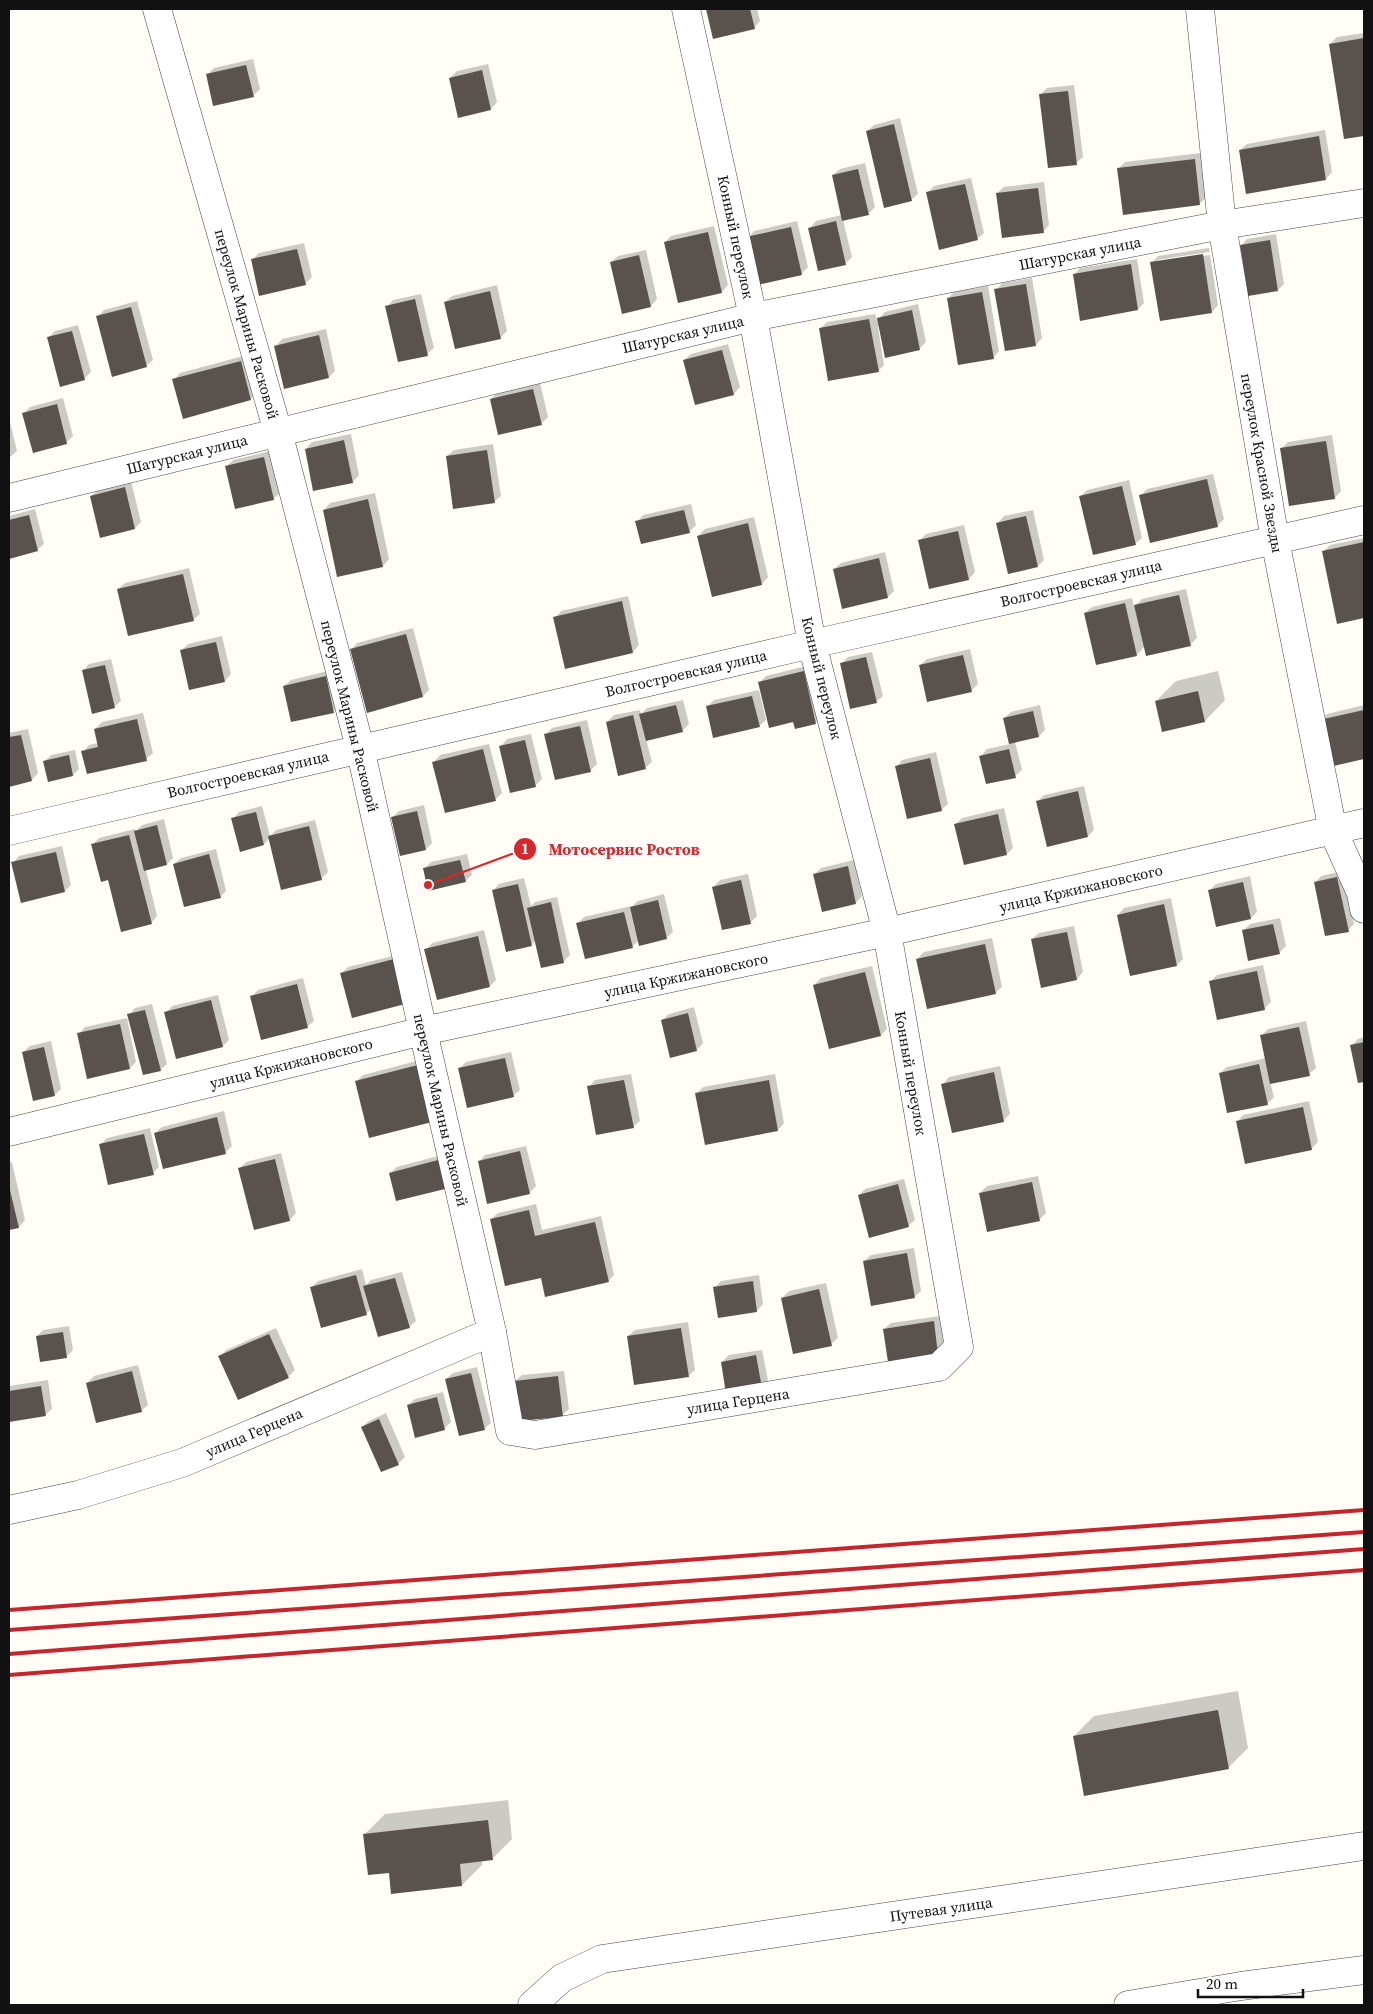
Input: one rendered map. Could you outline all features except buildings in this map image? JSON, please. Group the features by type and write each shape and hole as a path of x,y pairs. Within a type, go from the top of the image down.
{"street":[{"name":"переулок Марины Расковой","path":"156,9 278,432 360,748 492,1332 510,1431"},
{"name":"Конный переулок","path":"686,9 754,318 812,644 887,932 959,1347"},
{"name":"переулок Красной Звезды","path":"1200,9 1222,226 1275,540 1332,831 1360,894 1364,909"},
{"name":"Шатурская улица","path":"9,498 754,318 1222,226 1364,203"},
{"name":"Волгостроевская улица","path":"9,831 812,644 1364,520"},
{"name":"улица Кржижановского","path":"9,1132 423,1031 887,932 1364,823"},
{"name":"улица Герцена","path":"9,1510 78,1495 182,1463 492,1332"},
{"name":"улица Герцена","path":"510,1431 535,1435 939,1367 959,1347"},
{"name":"Путевая улица","path":"532,2005 562,1978 602,1959 1364,1846"},
{"path":"1128,2005 1241,1986 1364,1970"}],"railway":[{"path":"9,1610 1364,1510"},
{"path":"9,1630 1364,1532"},
{"path":"9,1654 1364,1549"},
{"path":"9,1675 1364,1570"}],"place":[{"name":"Мотосервис Ростов","path":"428,885"}]}
